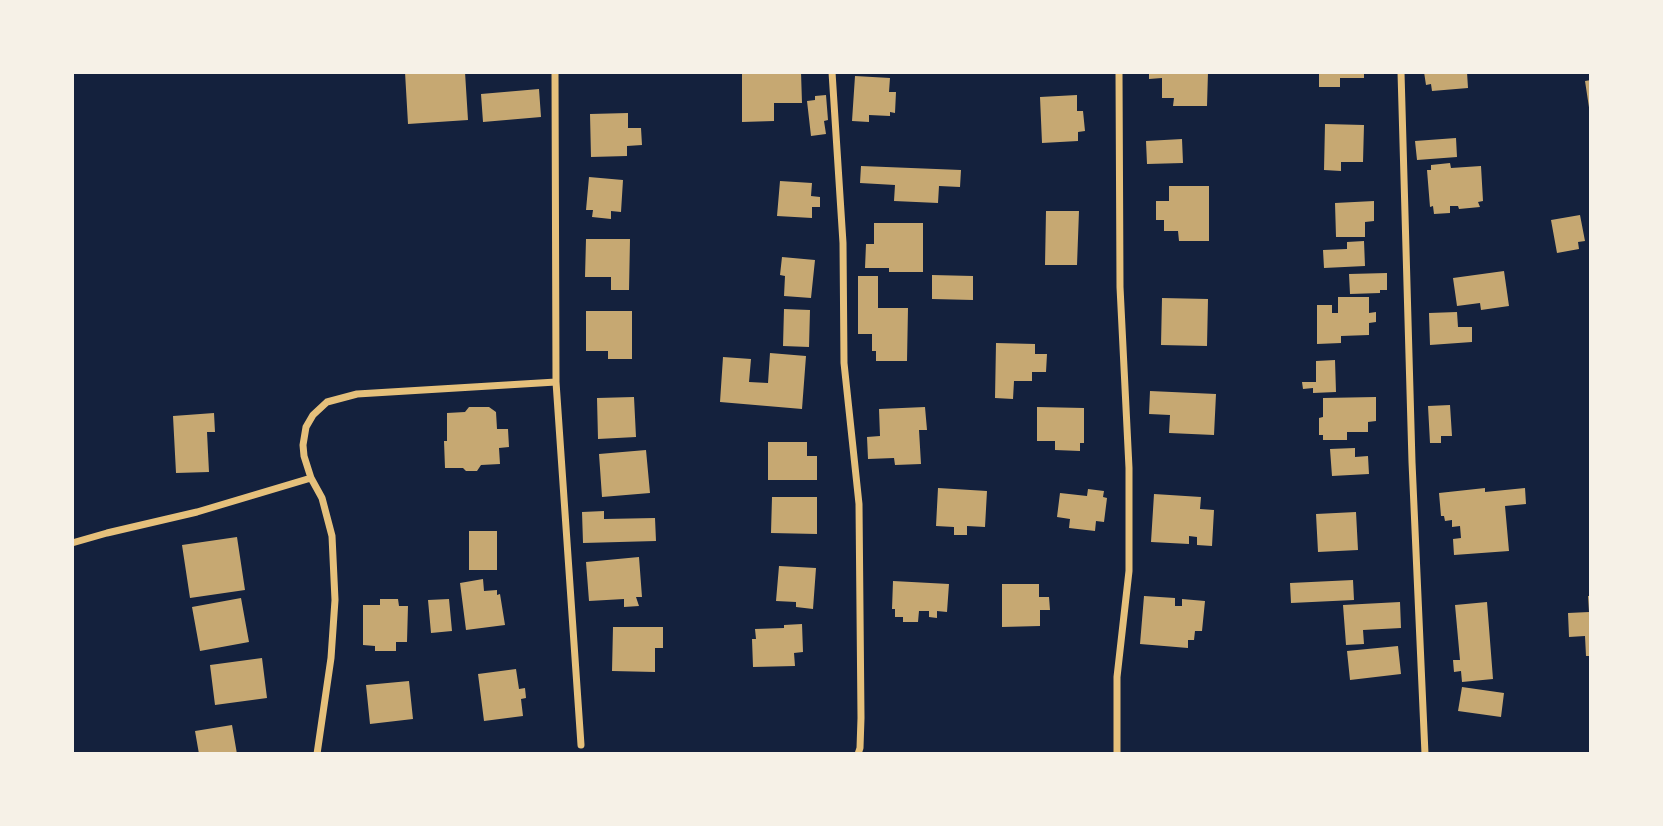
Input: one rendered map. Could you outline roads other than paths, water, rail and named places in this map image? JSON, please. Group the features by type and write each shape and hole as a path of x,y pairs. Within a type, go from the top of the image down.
{"street":[{"path":"555,72 556,382 581,745"},
{"path":"832,72 843,243 844,363 859,504 861,718 858,754"},
{"path":"1117,754 1117,677 1129,571 1129,468 1120,287 1119,72"},
{"path":"1401,72 1412,462 1425,754"},
{"path":"317,754 331,658 335,600 332,536 321,498 310,478 304,456 306,427 313,415 327,402 357,394 556,382"},
{"path":"72,542 197,512 310,478"}]}
